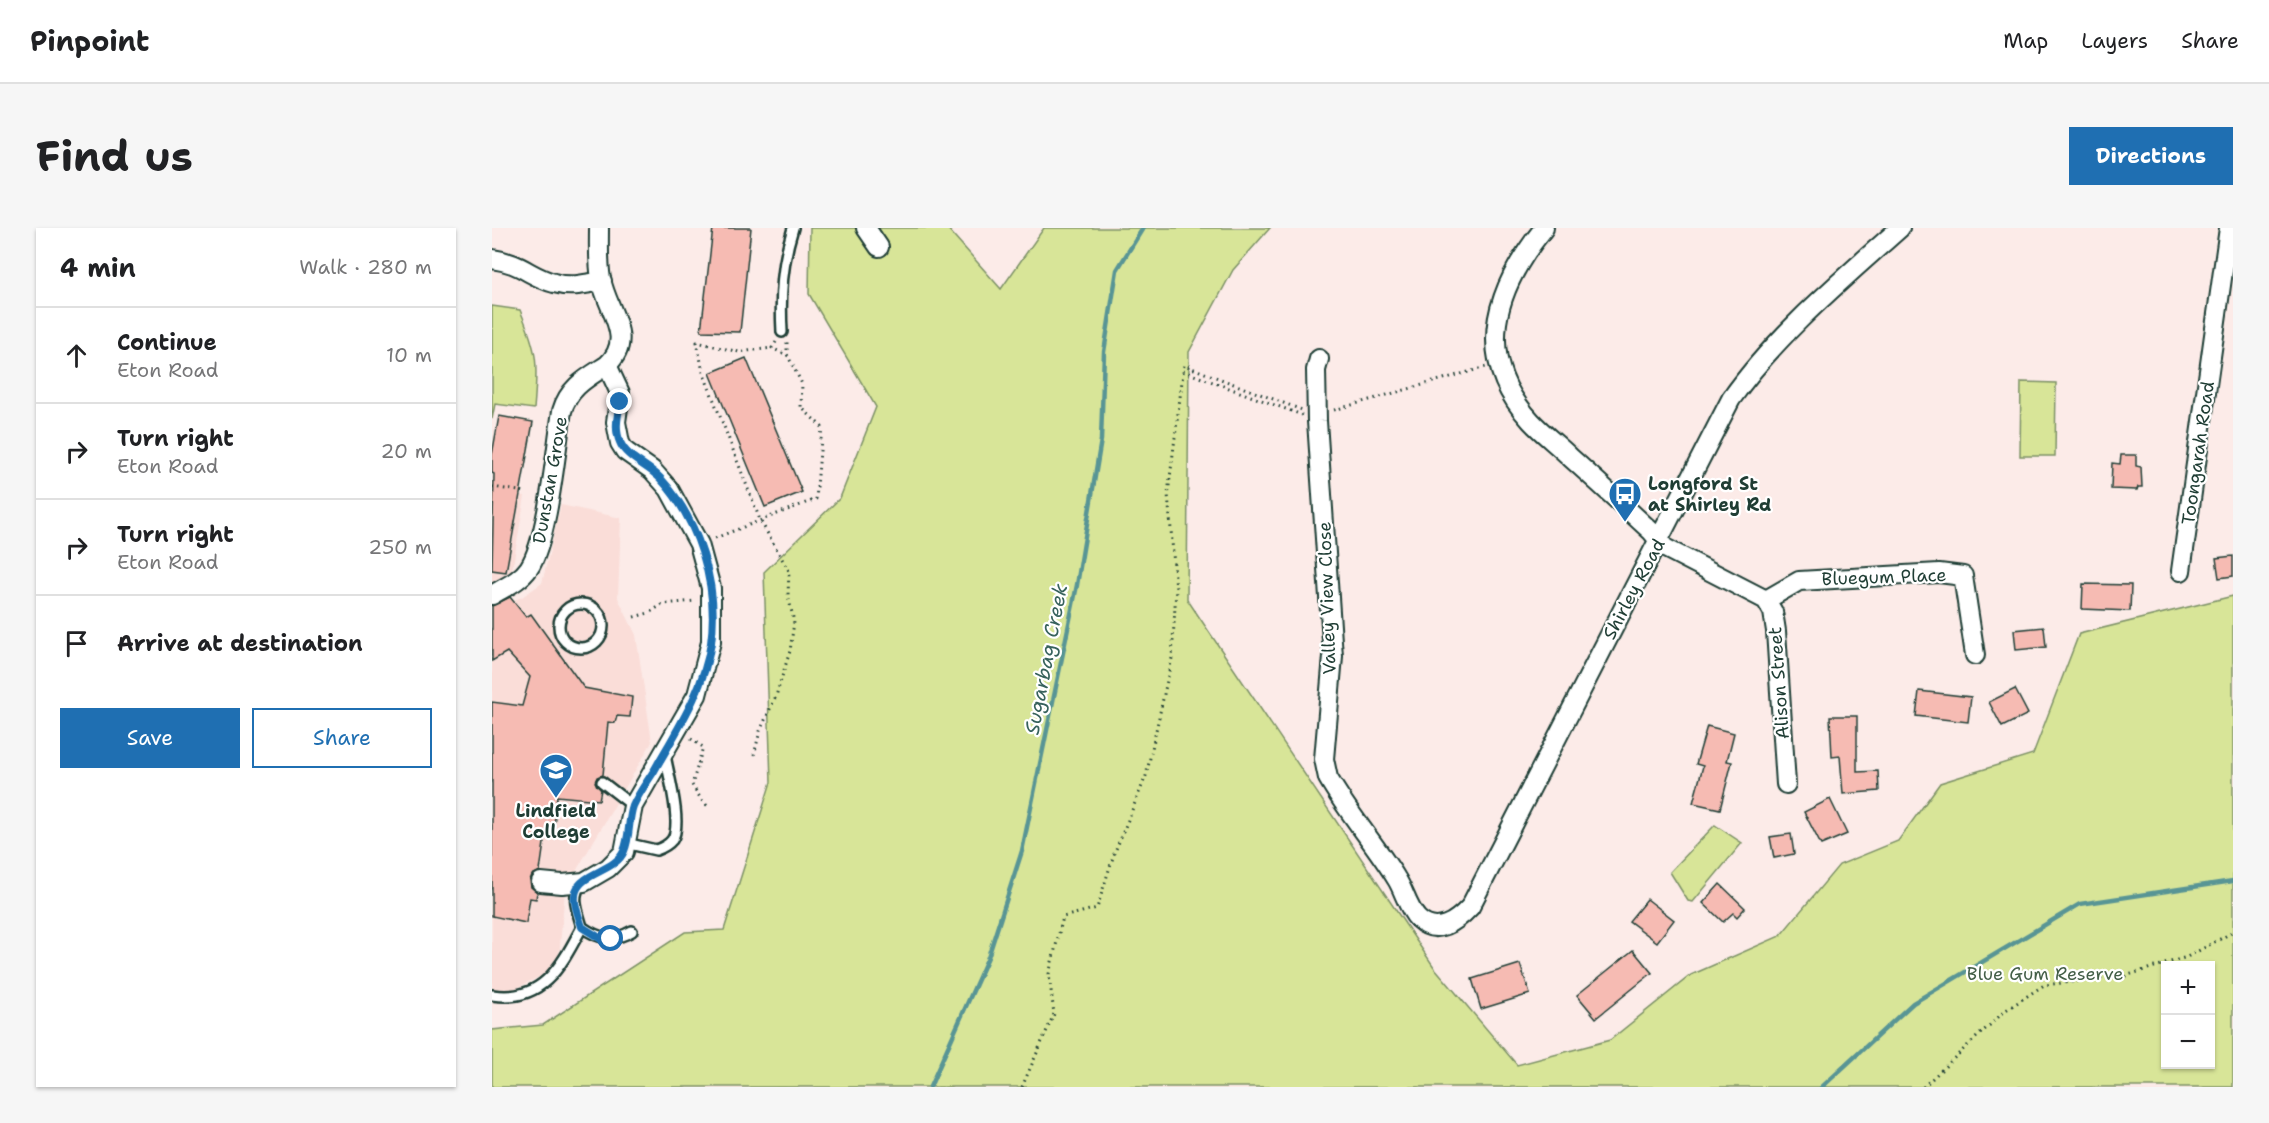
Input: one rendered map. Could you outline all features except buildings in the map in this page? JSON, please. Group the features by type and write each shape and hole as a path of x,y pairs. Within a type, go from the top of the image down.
{"street":[{"path":"541,882 562,885 584,882 608,868 624,852 633,806 697,695 706,670 711,642 712,599 699,544 679,503 652,470 625,451 620,443 616,422 620,393 607,365 620,351 621,340 602,281 599,228"},
{"path":"866,228 879,247"},
{"path":"1544,228 1511,275 1500,303 1495,332 1499,364 1508,388 1531,421 1665,548 1767,600"},
{"name":"Shirley Road","path":"1418,919 1434,927 1446,927 1458,920 1470,907 1731,399 1742,384 1851,271 1899,228"},
{"name":"Toongarah Road","path":"2181,571 2229,228"},
{"path":"492,260 518,264 553,283 575,285 602,281"},
{"name":"Valley View Close","path":"1320,359 1316,370 1317,418 1333,656 1324,759 1328,778 1396,878 1418,919"},
{"name":"Dunstan Grove","path":"492,594 520,578 529,568 539,547 562,411 569,393 583,380 607,365"},
{"name":"Bluegum Place","path":"1767,600 1799,581 1939,573 1963,576 1975,655"},
{"name":"Alison Street","path":"1767,600 1773,612 1776,631 1786,784"}],"lane":[{"path":"782,332 780,290 786,252 793,228"},
{"path":"573,606 593,607 602,617 603,631 590,646 576,647 570,645 561,634 560,621 567,609 573,606"},
{"path":"625,843 656,850 672,840 676,833 675,809 664,752"},
{"path":"602,782 633,806"},
{"path":"584,882 576,891 575,900 582,927 601,939 622,937 632,931"},
{"path":"492,994 515,997 537,989 549,979 582,927"}],"path":[{"path":"715,538 816,499 822,427 801,407 802,384 788,356 789,345 782,332 772,348"},
{"path":"753,755 787,662 794,622 788,595 789,571 760,520 703,372 697,342 739,352 772,348 788,356"},
{"path":"1022,1087 1054,1014 1049,974 1063,917 1097,908 1114,854 1146,776 1172,658 1176,589 1168,494 1183,371 1317,418 1499,364"},
{"path":"492,487 526,492"},
{"path":"633,617 649,613 663,604 712,599"},
{"path":"676,730 703,747 692,785 709,807"},
{"path":"1923,1087 2006,1010 2044,985 2126,976 2187,957 2233,932"}],"shaded area":[{"path":"492,491 525,496 512,571 492,583"},
{"name":"Lindfield College","path":"561,505 621,518 618,598 636,635 652,742 565,890 558,967 492,1001 492,608 522,597 542,583"}],"green space":[{"name":"Blue Gum Reserve","path":"810,228 947,228 1001,289 1044,228 1270,228 1233,270 1189,352 1187,599 1434,967 1517,1065 1610,1040 1691,975 1780,936 1839,865 1898,841 1940,783 2033,754 2079,634 2233,596 2233,1087 492,1087 492,1030 543,1025 685,932 724,930 771,782 764,572 840,498 876,407 809,294"},
{"path":"492,306 520,310 533,348 536,380 534,409 495,404 492,419"},
{"path":"2021,382 2056,383 2055,456 2020,456"},
{"path":"1715,825 1742,843 1693,902 1688,901 1670,872"}],"waterway":[{"name":"Sugarbag Creek","path":"930,1087 988,957 1022,851 1077,585 1101,440 1104,352 1117,270 1143,228"},
{"path":"1822,1087 1913,1003 2080,904 2233,881"}],"place":[{"name":"Longford St at Shirley Rd","path":"1625,523"},
{"name":"Lindfield College","path":"556,799"}],"route":[{"path":"611,939 601,939 582,927 575,900 576,891 584,882 608,868 624,852 633,806 697,695 706,670 711,642 712,614 711,588 705,562 679,503 652,470 625,451 620,443 616,422 620,402"}]}
